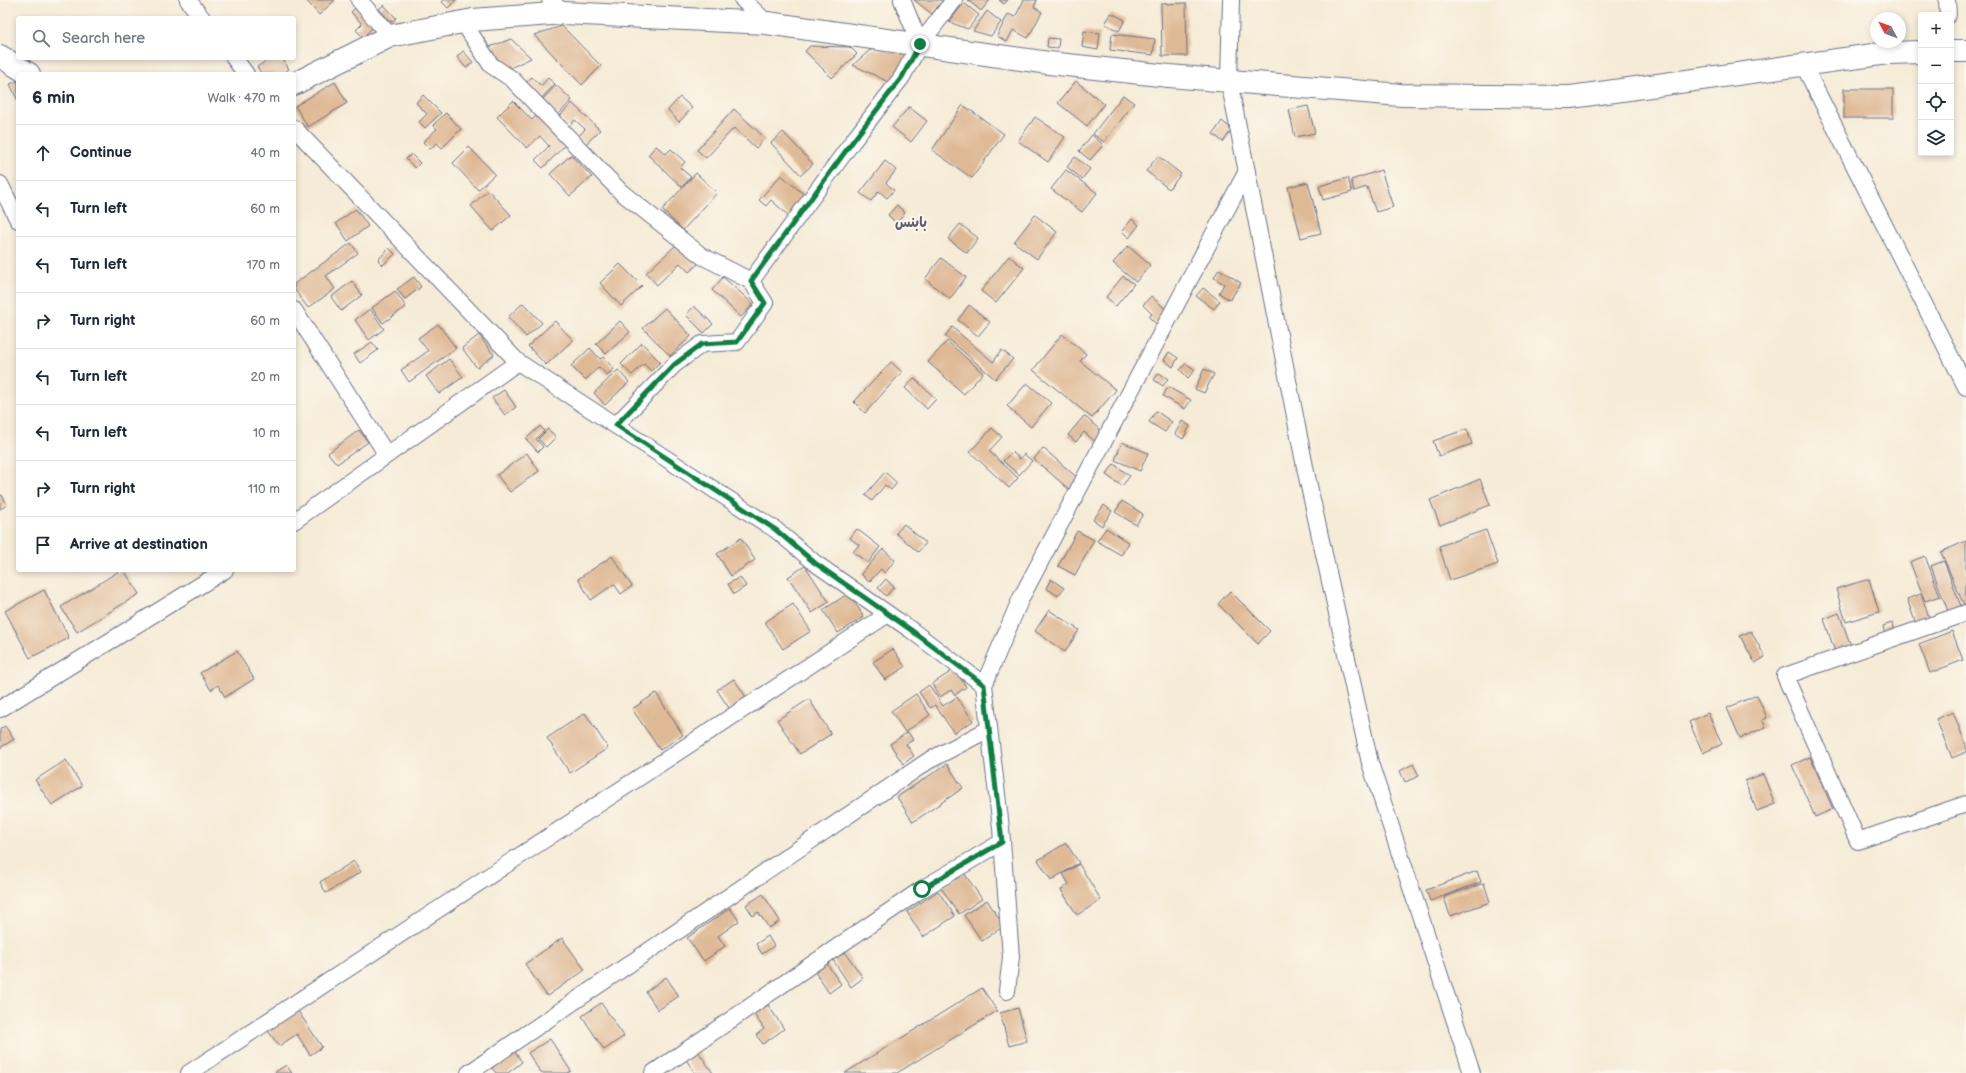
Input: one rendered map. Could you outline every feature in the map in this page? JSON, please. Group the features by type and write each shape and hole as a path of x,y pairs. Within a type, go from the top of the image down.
{"street":[{"path":"188,0 200,16"},
{"path":"359,0 390,36"},
{"path":"743,0 767,23"},
{"path":"902,0 920,44"},
{"path":"751,281 853,141 902,77 920,44 954,0"},
{"path":"1231,0 1229,81 1307,477 1370,763 1472,1073"},
{"path":"1947,0 1948,12"},
{"path":"296,83 390,36 463,22 557,7 767,23 1049,63 1229,81 1402,95 1571,97 1888,54 1918,52"},
{"path":"463,22 491,65 512,79 621,192 702,256 751,281 765,303 737,342 702,344 675,364 616,425"},
{"path":"0,56 27,72"},
{"path":"236,60 244,72"},
{"path":"1804,66 1966,387"},
{"path":"296,130 518,362 776,530 815,563 888,614 984,685"},
{"path":"1007,991 1011,957 1002,842 984,685 1021,598 1246,171"},
{"path":"0,184 16,216"},
{"path":"296,313 387,455"},
{"path":"296,520 518,362"},
{"path":"0,709 222,572"},
{"path":"1966,613 1785,676 1858,841 1966,804"},
{"path":"188,1073 888,614"},
{"path":"469,1073 928,761 989,729"},
{"path":"652,1073 922,889 1002,842"}],"building":[{"path":"306,0 335,0 319,15"},
{"path":"444,0 456,0 448,8 442,2"},
{"path":"914,0 943,0 932,14"},
{"path":"968,0 990,0 981,11"},
{"path":"999,0 1008,0 1004,4"},
{"path":"1024,0 1037,0 1034,7 1042,12 1028,38 1013,30 1007,42 997,36 1008,14 1015,17"},
{"path":"964,3 979,15 968,29 949,22"},
{"path":"1186,3 1187,56 1162,56 1161,4"},
{"path":"384,5 396,18 391,22 379,9"},
{"path":"357,6 375,25 363,37 356,30 362,24 351,12"},
{"path":"987,11 1001,22 991,36 973,31"},
{"path":"1111,13 1125,20 1119,31 1105,24"},
{"path":"562,26 601,66 582,85 534,35"},
{"path":"1084,31 1100,33 1098,50 1082,47"},
{"path":"1112,34 1155,39 1153,55 1110,50"},
{"path":"1048,38 1059,39 1058,48 1047,47"},
{"path":"511,39 531,58 508,69 487,48"},
{"path":"810,46 850,47 857,54 832,78 805,51"},
{"path":"881,49 908,53 893,84 853,65 870,50"},
{"path":"463,51 473,62 466,68 457,57"},
{"path":"268,60 283,60 289,69 285,72 261,72 257,67"},
{"path":"532,77 541,86 548,78 555,84 541,99 525,84"},
{"path":"1076,81 1104,104 1087,126 1058,103"},
{"path":"16,82 16,97 10,84"},
{"path":"335,82 347,103 308,127 296,105"},
{"path":"556,85 572,100 558,115 542,100"},
{"path":"1844,89 1893,89 1893,118 1844,118"},
{"path":"423,95 441,113 425,128 419,122 427,114 416,103"},
{"path":"1123,95 1134,103 1104,142 1093,134"},
{"path":"680,97 692,108 679,122 668,110"},
{"path":"513,101 532,120 538,114 567,143 543,168 535,160 549,146 540,136 527,148 497,117"},
{"path":"572,103 600,130 586,144 578,137 585,129 575,120 569,127 559,117"},
{"path":"963,105 1004,134 972,178 932,150"},
{"path":"1308,106 1315,133 1295,137 1289,110"},
{"path":"909,107 927,121 911,142 892,127"},
{"path":"734,109 765,138 756,148 734,128 706,158 697,150"},
{"path":"446,113 461,129 442,148 437,143 430,149 423,142 437,129 433,125"},
{"path":"1035,117 1065,137 1048,162 1018,141"},
{"path":"1222,121 1232,129 1223,142 1213,134"},
{"path":"783,132 813,164 801,175 771,143"},
{"path":"1092,135 1103,145 1090,160 1079,151"},
{"path":"656,146 666,154 671,149 685,162 680,168 691,177 682,187 648,155"},
{"path":"469,147 495,174 478,190 453,163"},
{"path":"411,154 420,163 415,168 406,159"},
{"path":"571,155 592,177 570,196 550,174"},
{"path":"1158,156 1181,174 1169,189 1146,171"},
{"path":"1075,157 1090,169 1082,179 1067,167"},
{"path":"885,161 896,170 886,183 894,190 887,198 879,191 871,201 860,193"},
{"path":"1066,170 1097,193 1082,212 1051,189"},
{"path":"1381,170 1393,207 1376,212 1367,187 1354,191 1351,180"},
{"path":"696,173 717,193 683,230 662,210"},
{"path":"781,175 807,197 790,217 771,200 766,206 759,200"},
{"path":"1348,178 1352,192 1323,200 1319,186"},
{"path":"1308,182 1321,233 1301,238 1288,187"},
{"path":"488,190 511,215 493,231 471,206"},
{"path":"897,205 905,213 896,223 888,215"},
{"path":"356,209 368,226 348,241 336,223"},
{"path":"1035,215 1057,232 1037,259 1014,242"},
{"path":"1132,219 1139,225 1129,238 1122,231"},
{"path":"960,224 978,238 967,253 948,239"},
{"path":"351,243 358,253 326,276 335,289 308,308 296,292 296,283"},
{"path":"678,243 698,264 689,272 680,263 657,285 646,273"},
{"path":"1128,246 1150,265 1136,282 1113,263"},
{"path":"389,248 395,254 383,265 378,260"},
{"path":"1009,256 1024,268 996,303 981,291"},
{"path":"941,258 966,277 950,299 925,279"},
{"path":"620,264 642,286 621,306 600,283"},
{"path":"1219,269 1241,283 1230,300 1219,293 1224,284 1214,278"},
{"path":"1123,276 1134,284 1116,306 1106,297"},
{"path":"414,277 421,287 405,299 397,289"},
{"path":"723,277 753,304 741,317 712,290"},
{"path":"352,281 362,295 341,311 331,297"},
{"path":"1203,288 1220,301 1214,309 1196,296"},
{"path":"395,291 406,307 383,323 372,308"},
{"path":"1151,296 1170,313 1158,326 1149,317 1152,314 1143,305"},
{"path":"523,303 542,323 526,337 508,317"},
{"path":"969,305 990,322 978,336 958,320"},
{"path":"694,306 713,324 704,333 686,315"},
{"path":"665,308 691,336 670,356 643,328"},
{"path":"370,309 384,329 369,340 355,320"},
{"path":"555,321 573,340 546,365 528,346"},
{"path":"620,321 630,332 606,354 596,344"},
{"path":"438,324 456,348 409,382 401,370 428,351 418,338"},
{"path":"952,327 993,362 1002,350 1013,359 995,379 945,336"},
{"path":"1062,334 1086,354 1080,361 1116,390 1092,418 1033,370"},
{"path":"479,335 494,355 477,368 462,348"},
{"path":"947,341 983,373 964,394 928,362"},
{"path":"372,342 378,350 360,363 354,354"},
{"path":"642,343 660,362 651,371 644,364 632,375 621,364"},
{"path":"590,348 600,359 603,357 614,369 607,375 599,367 585,380 571,366"},
{"path":"1169,352 1178,358 1173,367 1164,360"},
{"path":"449,359 463,377 439,394 426,376"},
{"path":"891,362 902,372 865,413 854,402"},
{"path":"1186,363 1195,370 1188,378 1180,370"},
{"path":"1204,369 1214,374 1204,393 1195,389"},
{"path":"618,370 629,382 605,405 594,393"},
{"path":"1159,373 1168,379 1163,386 1154,380"},
{"path":"914,378 936,399 927,409 905,388"},
{"path":"1027,383 1051,403 1031,427 1007,406"},
{"path":"1168,387 1191,400 1185,409 1163,396"},
{"path":"504,390 516,407 505,415 492,398"},
{"path":"1156,411 1172,422 1165,432 1149,422"},
{"path":"1084,416 1105,434 1097,443 1084,432 1076,442 1068,435"},
{"path":"1182,421 1190,426 1183,439 1175,434"},
{"path":"540,426 544,431 536,439 543,447 538,452 526,439"},
{"path":"992,428 1002,437 989,451 1018,478 1009,488 970,452"},
{"path":"548,429 556,437 546,447 538,439"},
{"path":"1467,429 1472,444 1439,456 1433,441"},
{"path":"359,430 368,442 337,464 328,453"},
{"path":"1122,442 1148,453 1140,471 1115,460"},
{"path":"1043,448 1080,480 1071,491 1034,459"},
{"path":"1012,452 1020,459 1024,454 1032,461 1019,475 1003,461"},
{"path":"527,453 539,471 510,492 497,475"},
{"path":"1114,464 1130,476 1122,486 1106,475"},
{"path":"885,472 897,483 891,490 885,485 872,501 865,495"},
{"path":"1480,479 1490,505 1440,525 1430,500"},
{"path":"2,495 7,505 0,509 0,496"},
{"path":"1122,501 1143,514 1136,525 1115,512"},
{"path":"1104,505 1112,511 1102,526 1093,520"},
{"path":"904,524 926,543 918,552 896,533"},
{"path":"1106,528 1129,543 1121,555 1097,541"},
{"path":"857,529 880,547 868,563 853,552 859,545 850,538"},
{"path":"1486,530 1498,564 1450,580 1439,546"},
{"path":"1077,531 1094,540 1075,575 1058,566"},
{"path":"741,538 755,560 731,576 717,554"},
{"path":"1966,541 1966,610 1941,552"},
{"path":"883,549 895,560 885,573 881,569 869,582 861,574"},
{"path":"612,556 632,586 621,594 614,584 591,600 578,579"},
{"path":"1925,556 1940,596 1925,601 1910,562"},
{"path":"1944,561 1962,609 1949,614 1931,566"},
{"path":"805,566 829,602 812,613 788,577"},
{"path":"118,572 125,572 139,594 77,632 61,607"},
{"path":"740,577 746,586 734,594 728,584"},
{"path":"886,579 894,587 886,596 878,588"},
{"path":"1051,579 1064,588 1058,596 1046,588"},
{"path":"1869,579 1879,612 1846,622 1836,589"},
{"path":"44,590 69,638 30,658 5,611"},
{"path":"1230,591 1270,631 1258,644 1218,604"},
{"path":"849,593 864,617 838,633 823,610"},
{"path":"1921,594 1930,620 1916,624 1907,599"},
{"path":"793,604 811,631 783,649 765,622"},
{"path":"1049,610 1079,630 1065,652 1035,631"},
{"path":"1839,613 1851,646 1835,652 1824,619"},
{"path":"1892,623 1894,632 1885,635 1883,626"},
{"path":"1751,631 1765,657 1755,663 1740,636"},
{"path":"1952,631 1963,660 1930,673 1919,644"},
{"path":"893,649 905,667 885,680 873,662"},
{"path":"237,651 254,679 225,697 218,685 211,690 200,673"},
{"path":"955,669 966,687 955,695 951,690 940,697 932,684"},
{"path":"734,679 748,700 731,711 717,690"},
{"path":"929,685 943,706 957,697 973,721 954,733 935,705 930,708 919,692"},
{"path":"656,693 683,735 660,750 632,709"},
{"path":"916,694 930,715 905,732 891,711"},
{"path":"1757,695 1767,718 1762,720 1766,727 1740,738 1727,708"},
{"path":"809,699 831,734 800,754 777,720"},
{"path":"1953,712 1966,745 1966,752 1952,758 1936,719"},
{"path":"585,713 608,748 570,773 547,738"},
{"path":"1708,713 1722,744 1703,753 1689,722"},
{"path":"5,726 14,739 0,748 0,729"},
{"path":"908,732 913,740 906,744 914,756 903,764 890,744"},
{"path":"1810,757 1833,809 1815,817 1792,765"},
{"path":"66,760 82,786 52,805 35,780"},
{"path":"947,764 963,788 913,822 897,797"},
{"path":"1413,764 1419,776 1405,782 1400,771"},
{"path":"1763,774 1775,804 1757,811 1745,781"},
{"path":"1066,843 1079,863 1051,880 1038,860"},
{"path":"354,861 361,872 326,893 320,882"},
{"path":"1079,864 1101,900 1077,915 1061,890 1069,884 1063,874"},
{"path":"1477,871 1481,882 1430,901 1426,890"},
{"path":"964,873 982,899 959,914 941,888"},
{"path":"1484,883 1490,902 1450,916 1444,897"},
{"path":"938,891 955,916 923,937 907,912"},
{"path":"763,894 780,921 769,928 758,912 753,916 746,905"},
{"path":"987,900 1004,926 982,941 964,915"},
{"path":"730,908 739,921 718,936 725,946 704,961 687,938"},
{"path":"768,936 774,946 762,954 756,944"},
{"path":"562,938 585,970 547,996 525,964"},
{"path":"845,952 863,978 851,987 833,960"},
{"path":"827,964 841,984 829,993 815,972"},
{"path":"666,977 679,996 658,1010 646,992"},
{"path":"982,988 997,1011 897,1073 845,1073"},
{"path":"601,1003 624,1036 604,1050 582,1016"},
{"path":"768,1005 784,1029 763,1044 756,1035 764,1029 754,1014"},
{"path":"1018,1008 1027,1041 1009,1046 1000,1013"},
{"path":"298,1011 322,1047 310,1055 297,1034 279,1046 268,1031"},
{"path":"550,1039 571,1071 568,1073 541,1073 528,1053"},
{"path":"697,1050 713,1073 695,1073 685,1058"},
{"path":"514,1051 522,1062 508,1073 496,1073 492,1068"},
{"path":"286,1065 292,1073 274,1073"}],"district":[{"name":"بابنس","path":"911,222"}],"route":[{"path":"920,44 902,77 853,141 751,281 765,303 737,342 702,344 675,364 616,425 776,530 815,563 911,630 984,685 1002,842 922,889"}]}
